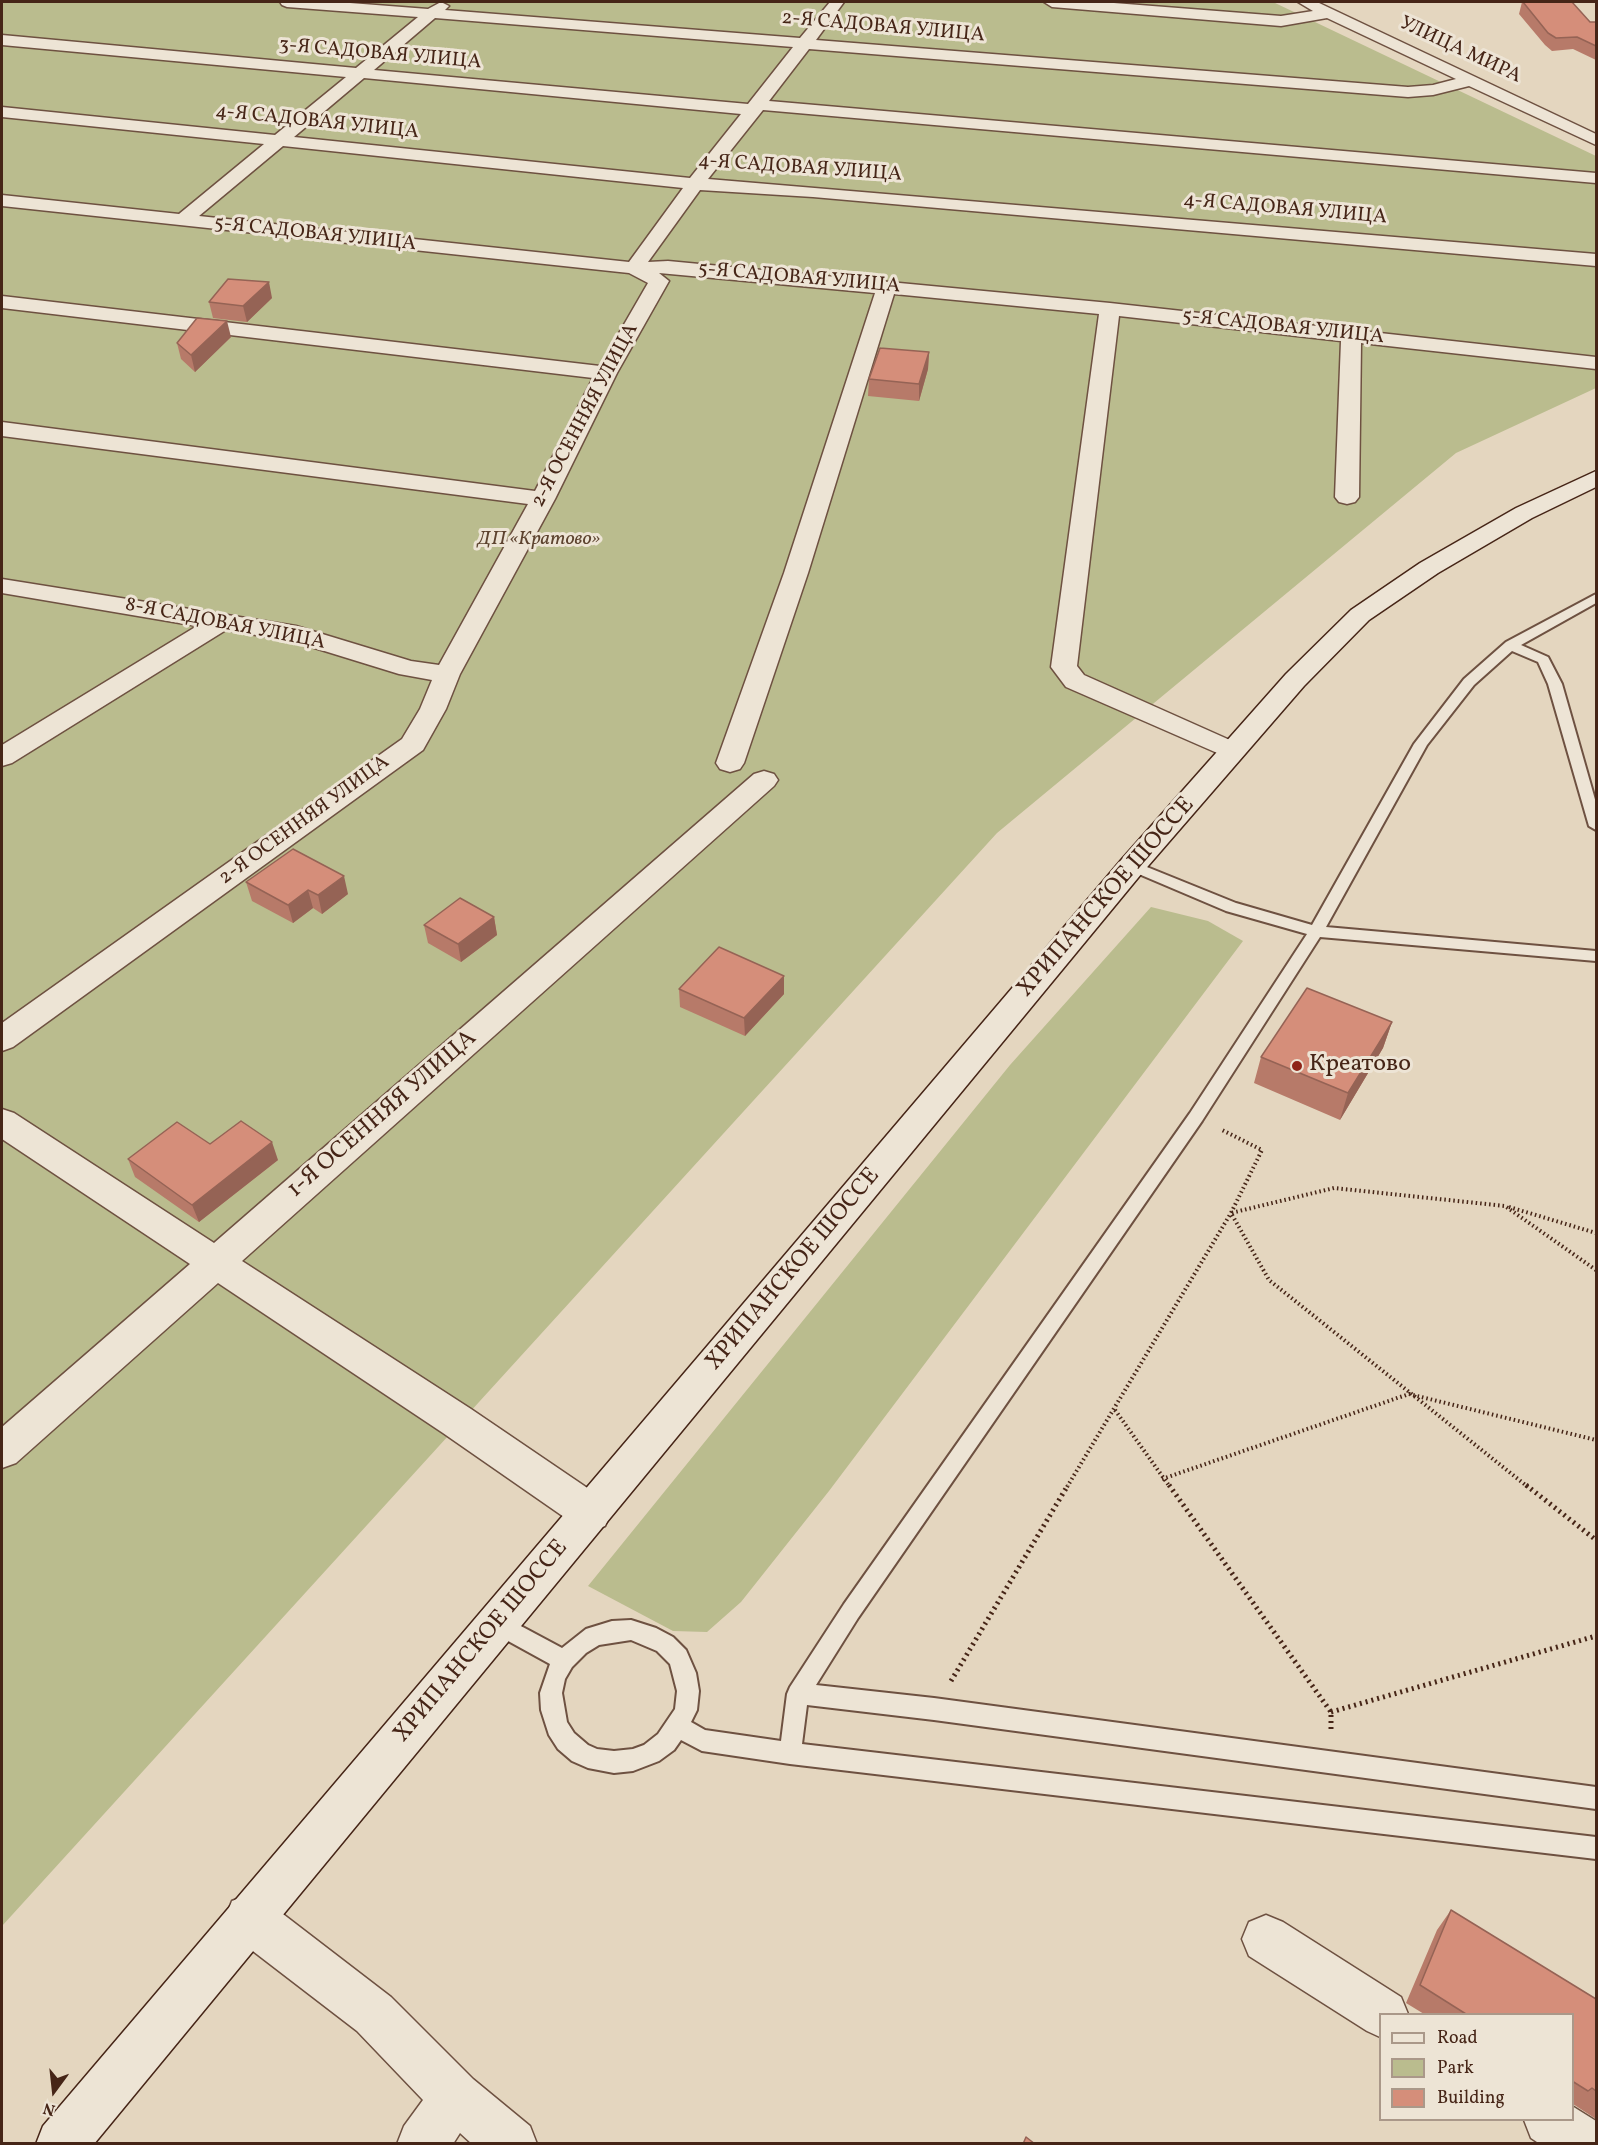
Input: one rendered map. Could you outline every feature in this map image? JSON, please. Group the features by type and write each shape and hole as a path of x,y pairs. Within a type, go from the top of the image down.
{"street":[{"name":"2-Я САДОВАЯ УЛИЦА","path":"287,2 1408,92 1433,90 1474,80"},
{"path":"182,221 357,74 447,2"},
{"path":"634,268 695,184 837,2"},
{"path":"1052,2 1281,21 1328,13"},
{"name":"УЛИЦА МИРА","path":"1306,2 1596,140"},
{"name":"3-Я САДОВАЯ УЛИЦА","path":"2,40 357,74 1596,178"},
{"name":"4-Я САДОВАЯ УЛИЦА","path":"2,112 695,184 766,188 1596,260"},
{"name":"5-Я САДОВАЯ УЛИЦА","path":"2,201 634,268 668,267 1110,309 1596,363"},
{"name":"2-Я ОСЕННЯЯ УЛИЦА","path":"2,1039 413,744 433,709 447,674 543,499 606,373 659,281 634,268"},
{"path":"730,763 796,573 886,288"},
{"path":"2,302 606,373"},
{"path":"1110,309 1064,667 1075,681 1231,751"},
{"path":"1347,497 1351,336"},
{"path":"2,429 543,499"},
{"name":"ХРИПАНСКОЕ ШОССЕ","path":"61,2144 1132,866 1295,680 1359,615 1430,568 1505,524 1596,478"},
{"name":"8-Я САДОВАЯ УЛИЦА","path":"2,586 296,634 408,668 447,674"},
{"path":"2,757 222,622"},
{"name":"1-Я ОСЕННЯЯ УЛИЦА","path":"2,1451 764,780"},
{"path":"2,1122 457,1421 591,1513"},
{"path":"249,1918 374,2014 455,2097 512,2144"},
{"path":"1266,1939 1382,2013"},
{"path":"422,2144 455,2097"},
{"path":"1551,2121 1586,2144"}],"lane":[{"path":"790,1753 798,1694 851,1611 1196,1117 1316,931 1421,744 1469,682 1511,645 1596,598"},
{"path":"1511,645 1543,660 1555,684 1596,826"},
{"path":"1132,866 1231,907 1316,931 1596,956"},
{"path":"497,1624 564,1660"},
{"path":"631,1630 649,1635 665,1644 678,1657 687,1682 686,1710 678,1727 666,1742 651,1753 633,1760 614,1762 596,1760 580,1753 556,1727 551,1693 555,1676 564,1660 578,1646 594,1636 612,1631 631,1630"},
{"path":"798,1694 1596,1798"},
{"path":"678,1727 702,1740 790,1753 1596,1848"}],"path":[{"path":"934,1710 1231,1214 1262,1150 1196,1117"},
{"path":"1231,1214 1334,1188 1505,1206 1596,1233"},
{"path":"1505,1206 1596,1270"},
{"path":"1231,1214 1269,1280 1408,1394 1596,1540"},
{"path":"1162,1479 1408,1394 1596,1440"},
{"path":"1114,1410 1331,1712 1331,1763"},
{"path":"1331,1712 1596,1636"}],"green space":[{"name":"ДП «Кратово»","path":"2,2 1273,2 1596,156 1596,388 1456,453 997,833 2,1926"},
{"path":"1151,907 1208,921 1243,941 829,1491 741,1602 707,1632 673,1631 588,1586 1010,1065"}],"building":[{"path":"1523,2 1572,2 1590,22 1596,22 1596,46 1577,37 1556,38 1548,33"},
{"path":"228,279 269,282 243,306 209,302"},
{"path":"197,318 227,321 191,355 177,343"},
{"path":"880,348 929,352 919,384 869,379"},
{"path":"293,849 344,876 318,895 308,890 288,905 246,882"},
{"path":"460,898 494,917 458,944 424,925"},
{"path":"719,947 784,976 744,1018 679,989"},
{"path":"1307,988 1392,1022 1348,1093 1261,1057"},
{"path":"241,1121 272,1142 192,1205 128,1159 177,1122 210,1144"},
{"path":"1451,1910 1596,1999 1596,2091 1592,2088 1588,2091 1574,2082 1574,2013 1464,2013 1420,1985"},
{"path":"1026,2137 1035,2144 1023,2144"}],"place":[{"name":"Креатово","path":"1297,1066"}]}
